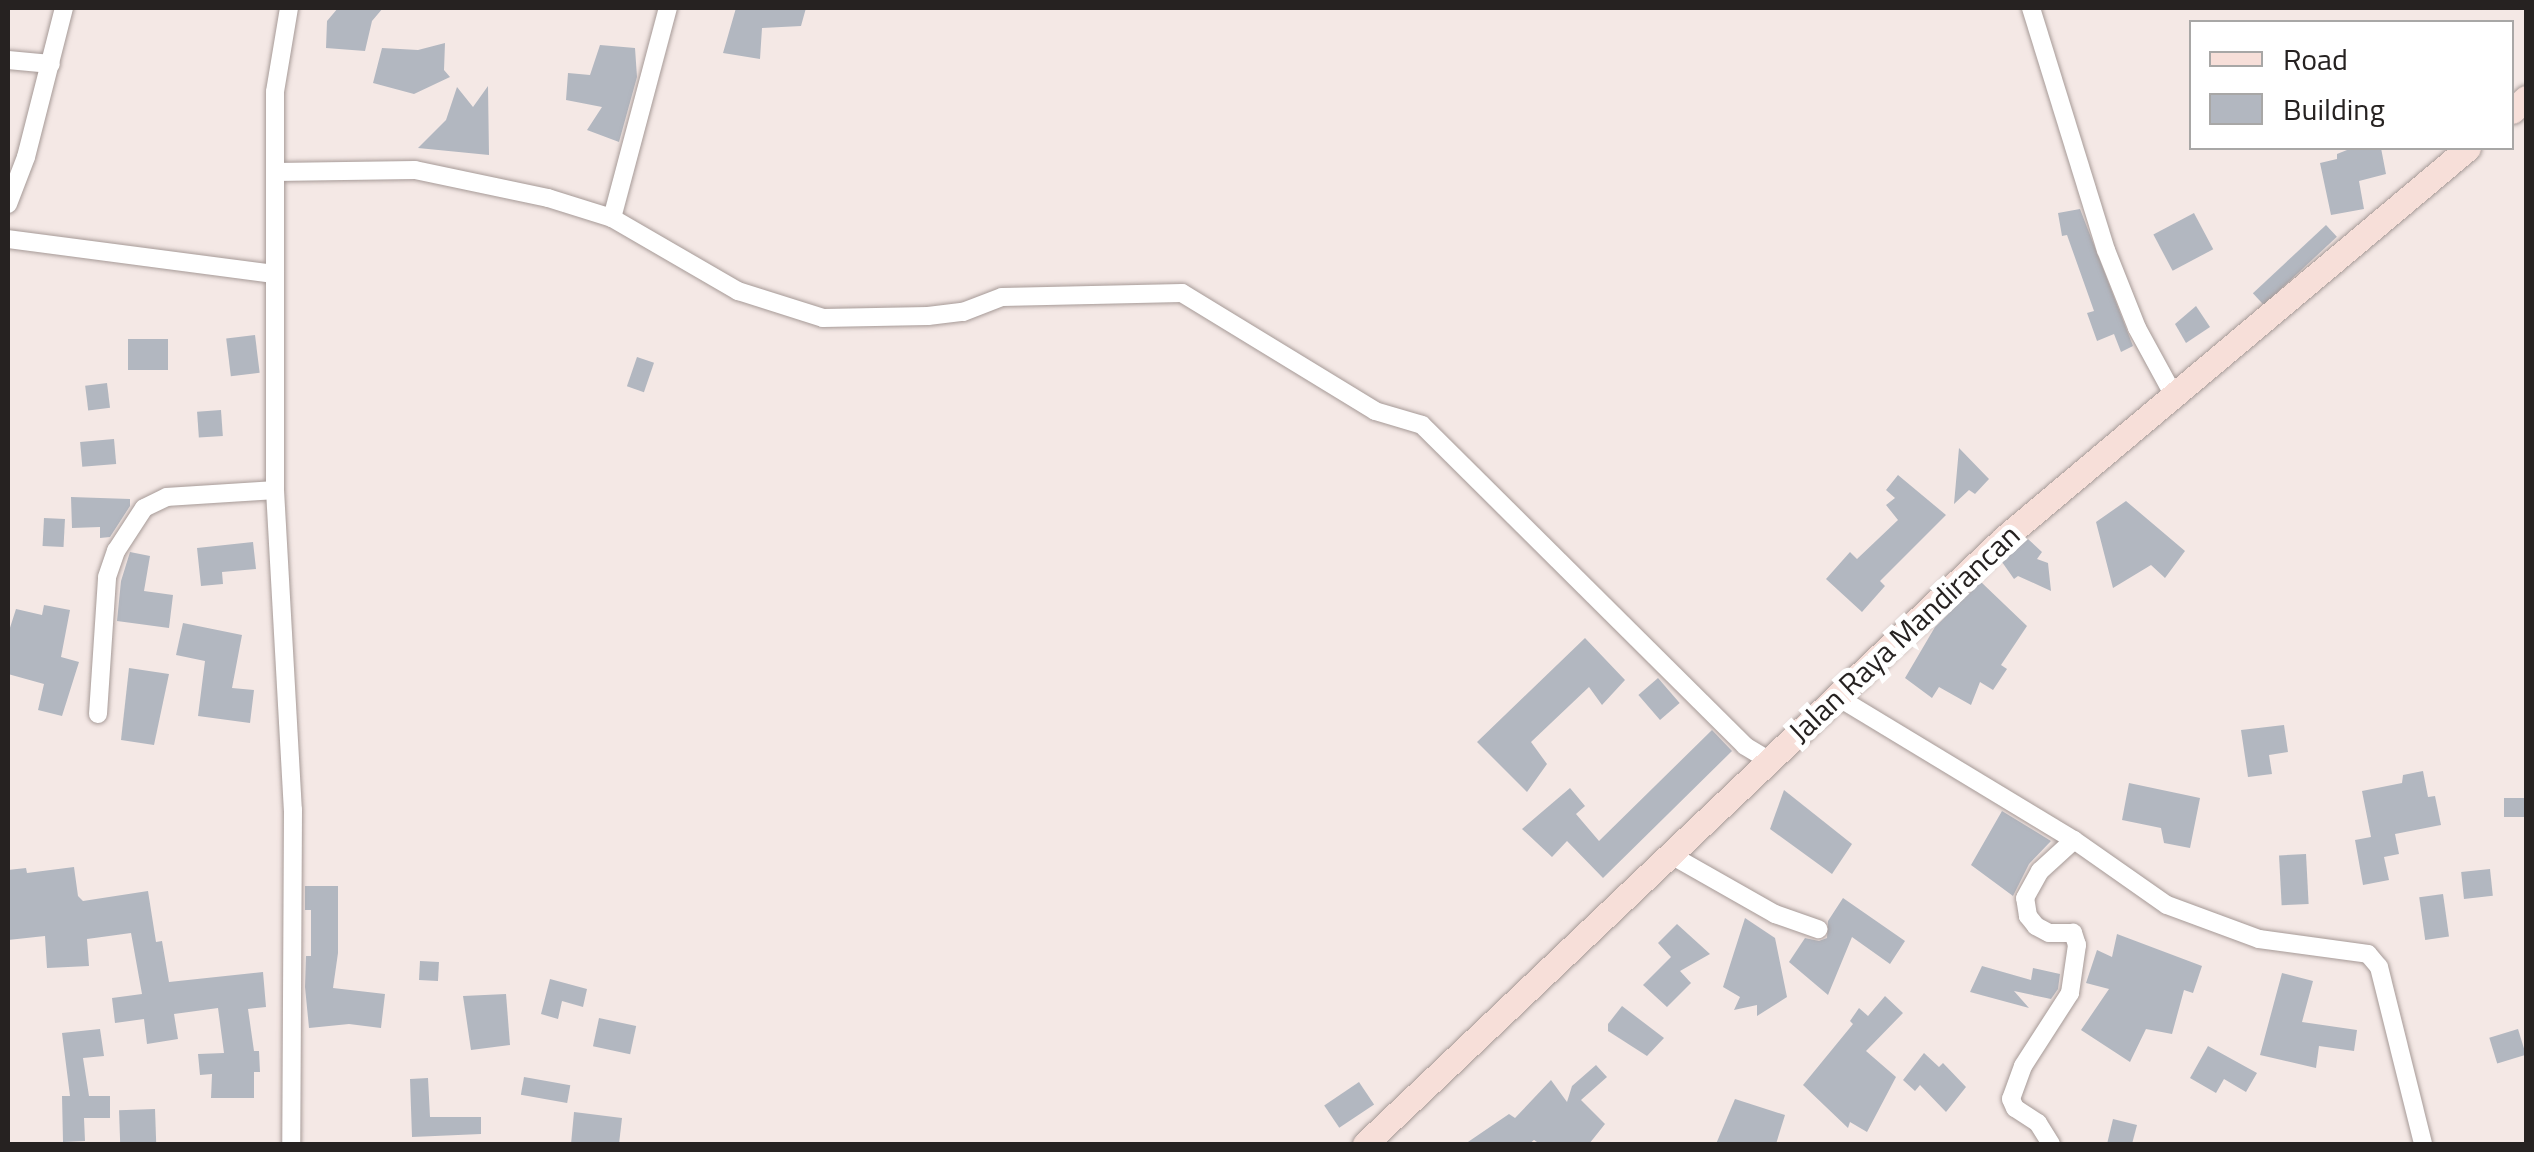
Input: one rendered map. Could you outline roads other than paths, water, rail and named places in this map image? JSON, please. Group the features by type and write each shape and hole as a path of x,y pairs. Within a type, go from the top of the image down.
{"street":[{"path":"8,204 26,157 64,8"},
{"path":"288,8 274,92 275,490 293,810 291,1144"},
{"path":"612,218 668,8"},
{"path":"2031,8 2106,250 2137,328 2174,396"},
{"path":"8,60 52,64"},
{"name":"Jalan Raya Mandirancan","path":"1370,1143 2004,538 2466,150"},
{"path":"275,172 416,170 548,198 612,218 738,291 824,318 963,312 1002,296 1182,293 1375,411 1422,425 1745,746 1768,760"},
{"path":"8,239 275,274"},
{"path":"98,714 107,577 116,551 144,508 167,497 275,490"},
{"path":"1836,696 2074,840 2167,905 2259,940 2368,954 2380,967 2423,1144"},
{"path":"2051,1144 2038,1123 2015,1108 2011,1099 2022,1066 2070,993 2076,938 2036,926 2028,916 2025,898 2040,870 2074,840"},
{"path":"1671,855 1774,914 1818,930"}]}
